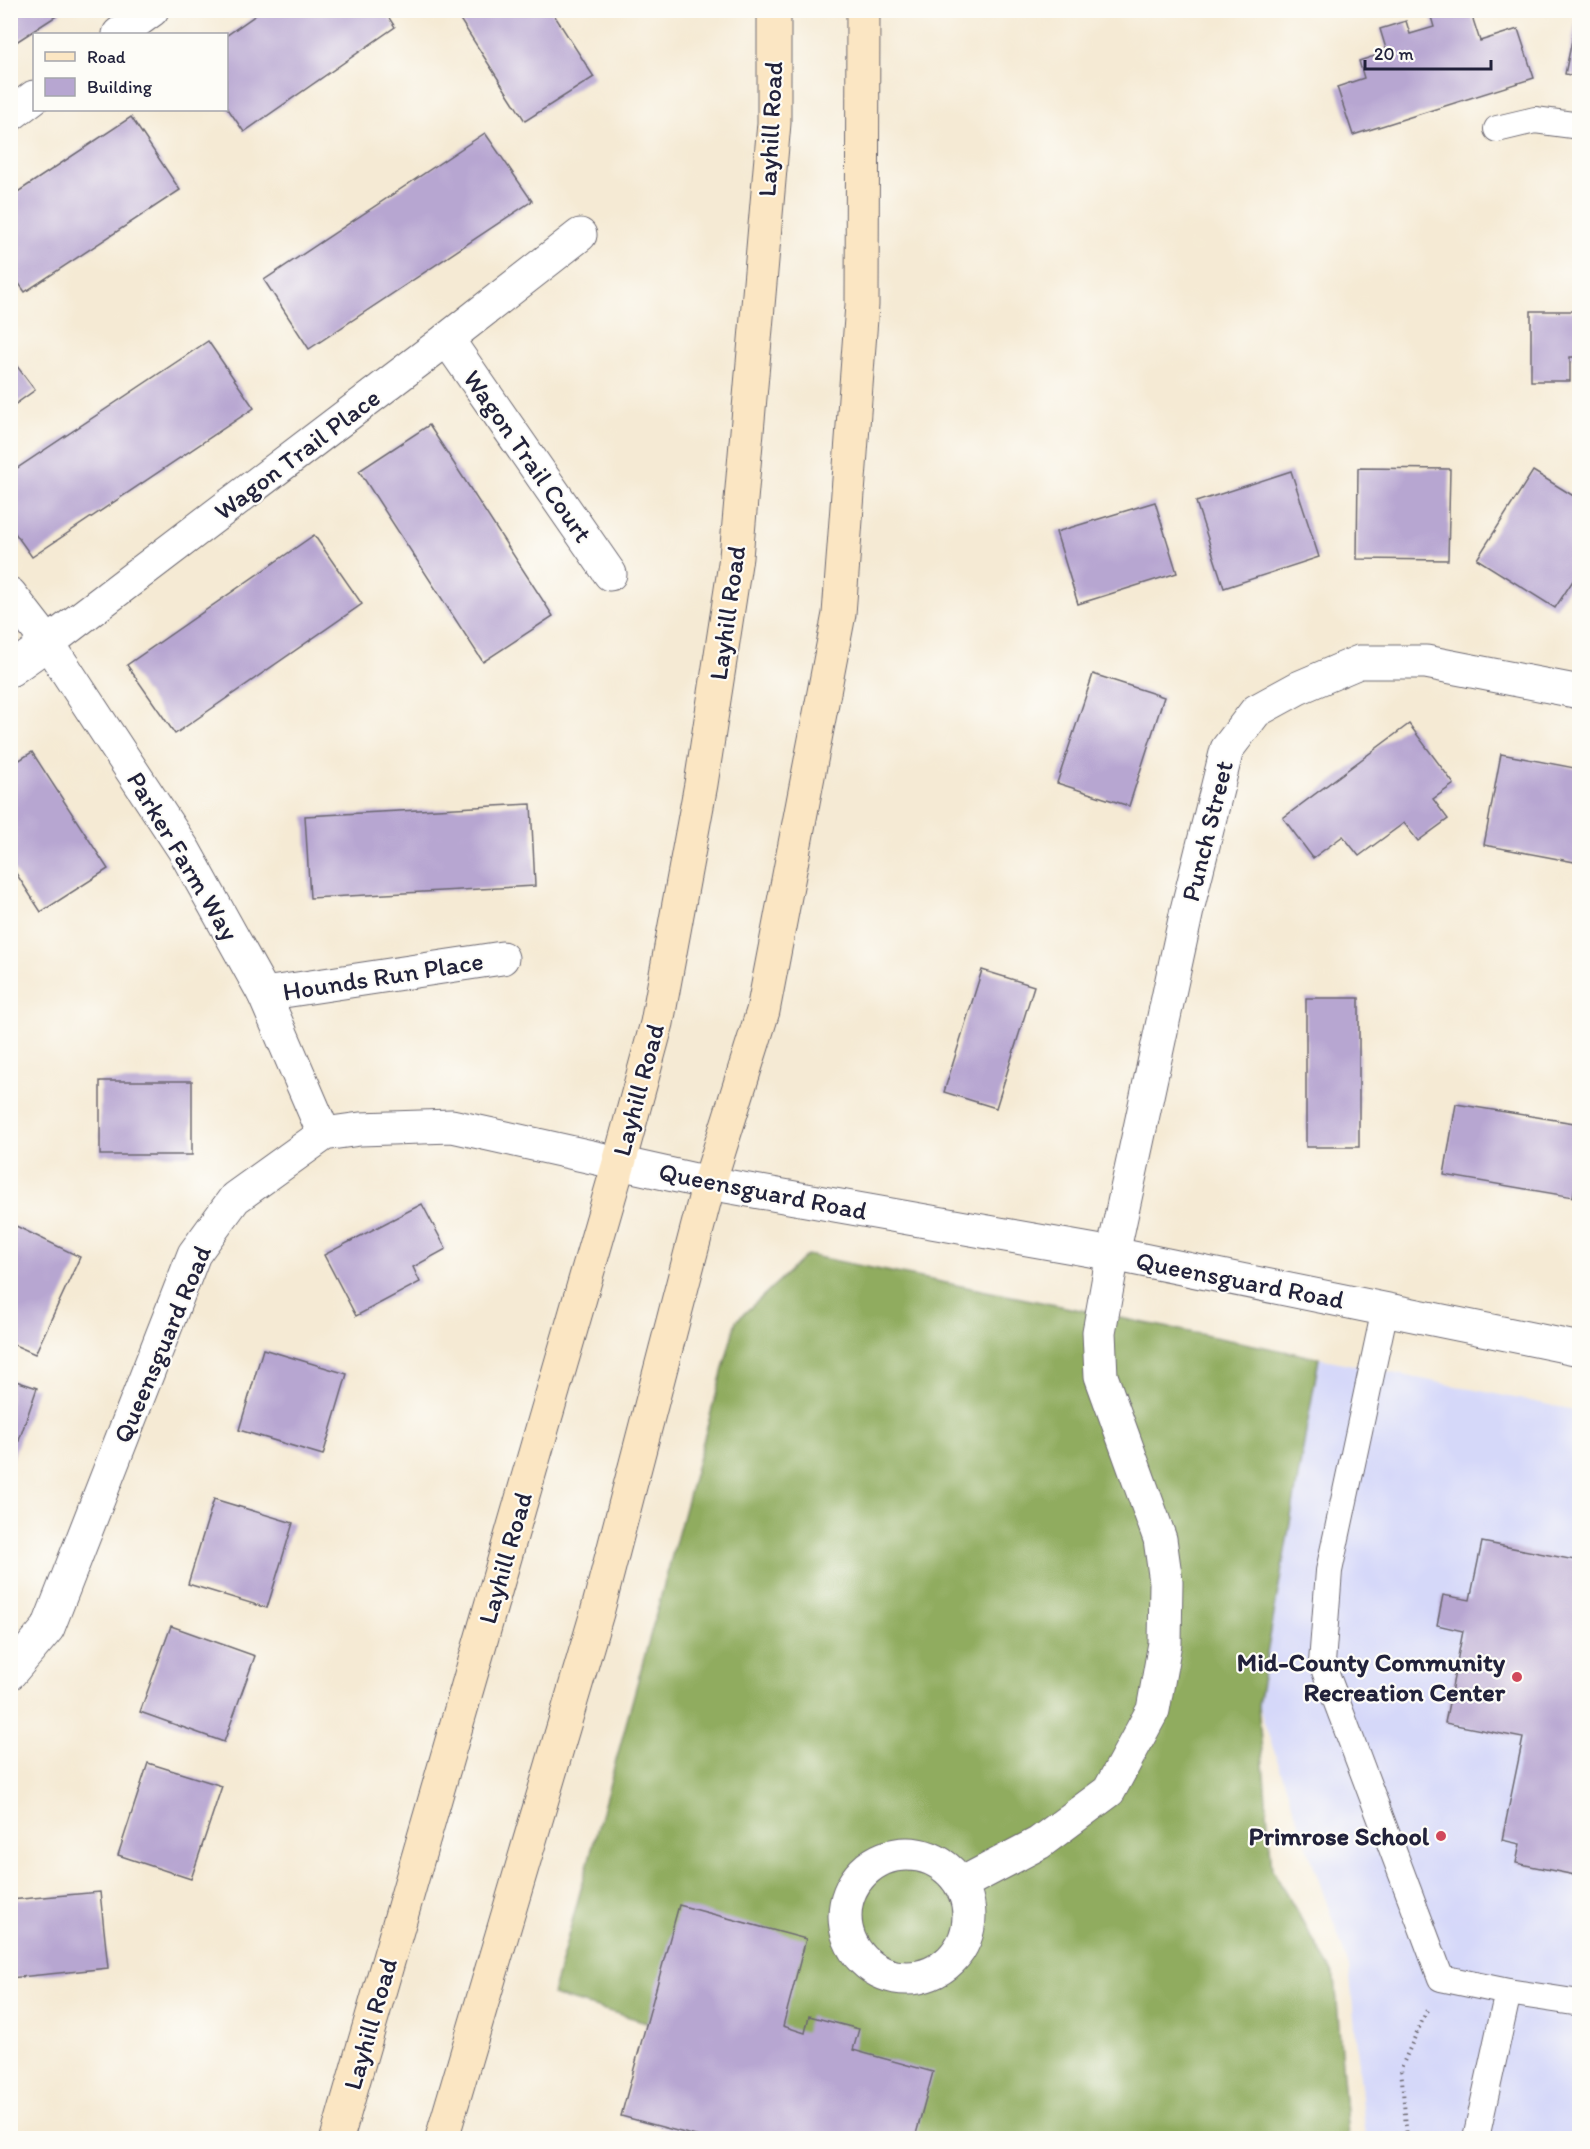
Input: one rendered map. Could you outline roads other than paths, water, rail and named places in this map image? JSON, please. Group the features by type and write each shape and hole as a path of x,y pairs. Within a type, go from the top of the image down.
{"main road":[{"name":"Layhill Road","path":"337,2139 620,1163 657,1023 701,784 736,557 774,123 774,10"},
{"path":"441,2139 597,1613 709,1183 763,1011 838,614 862,305 862,10"}],"street":[{"path":"120,33 152,10"},
{"path":"10,115 33,98"},
{"name":"Wagon Trail Place","path":"10,670 48,644 580,235"},
{"name":"Wagon Trail Court","path":"447,339 610,574"},
{"name":"Parker Farm Way","path":"10,594 48,644 184,850 264,994 324,1134"},
{"name":"Punch Street","path":"961,1884 1039,1843 1109,1791 1153,1710 1165,1643 1166,1582 1160,1539 1101,1376 1099,1332 1113,1254 1187,910 1227,749 1256,711 1298,688 1359,662 1426,662 1580,692"},
{"name":"Hounds Run Place","path":"264,994 502,958"},
{"name":"Queensguard Road","path":"10,1672 48,1628 194,1254 235,1198 324,1134 360,1129 452,1126 709,1183 1113,1254 1580,1349"}],"lane":[{"path":"1497,129 1535,120 1580,126"},
{"path":"1385,1309 1329,1571 1322,1663 1441,1978 1508,1992 1580,2003"},
{"path":"1476,2139 1508,1992"}],"place":[{"name":"Mid-County Community Recreation Center","path":"1517,1677"},
{"name":"Primrose School","path":"1441,1836"}]}
